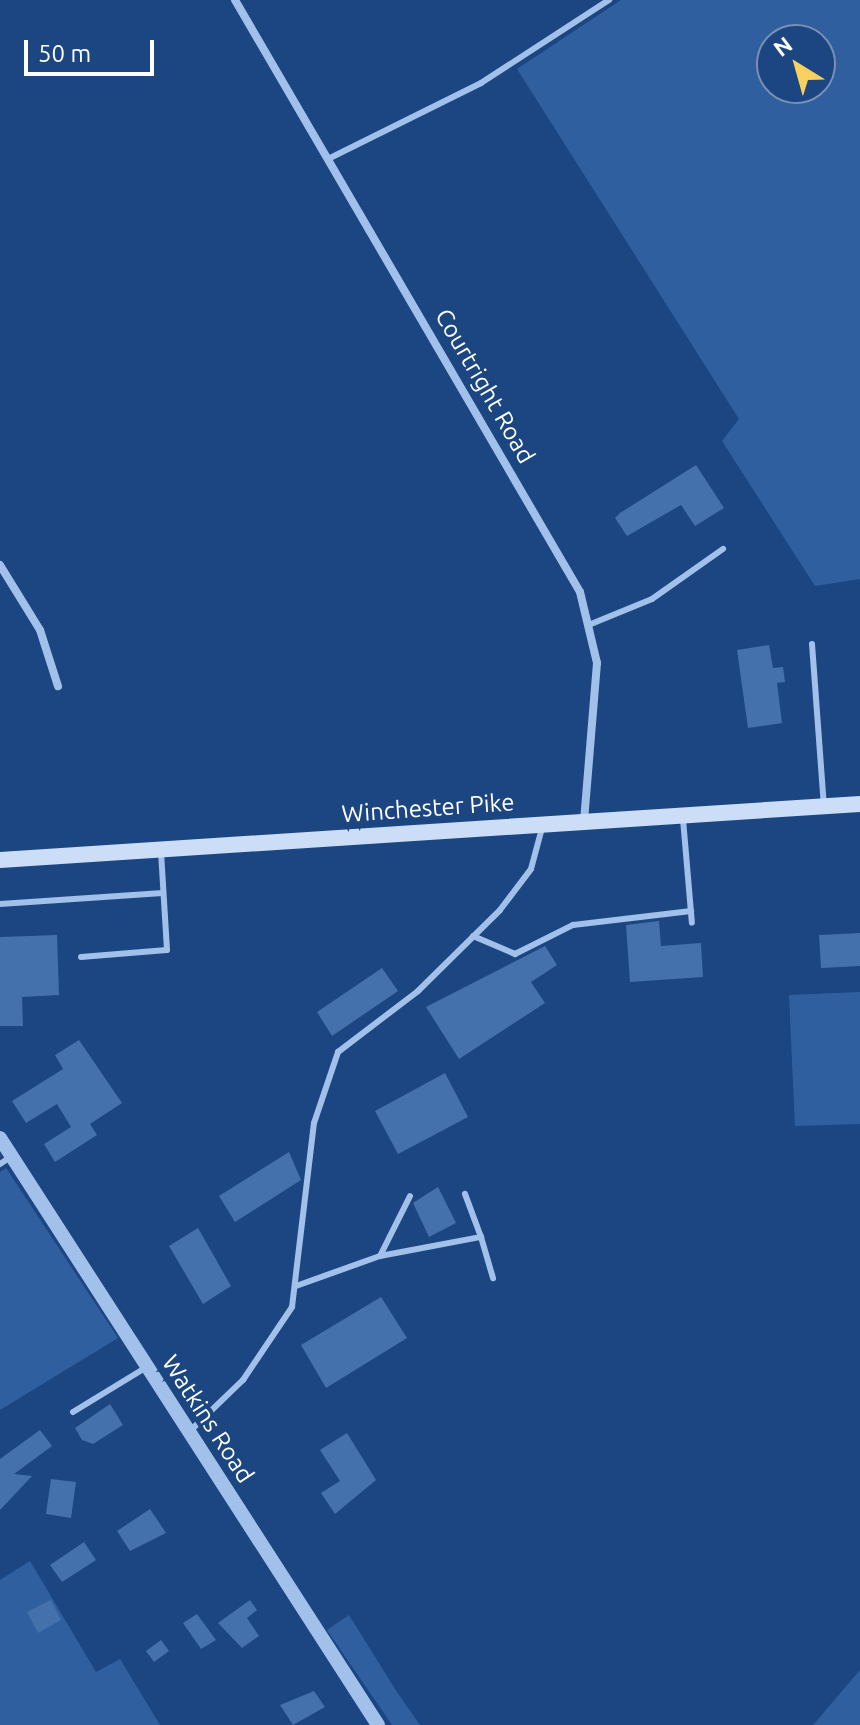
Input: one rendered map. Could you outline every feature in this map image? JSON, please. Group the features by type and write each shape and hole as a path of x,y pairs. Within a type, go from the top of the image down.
{"main road":[{"name":"Winchester Pike","path":"0,860 860,804"}],"street":[{"name":"Courtright Road","path":"235,0 567,566 591,624 596,711 584,822"},
{"path":"0,565 40,630 58,686"},
{"name":"Watkins Road","path":"0,1138 6,1160 148,1366 378,1725"}],"lane":[{"path":"328,159 481,83 609,0"},
{"path":"591,624 652,599 723,549"},
{"path":"812,644 824,806"},
{"path":"683,815 692,923"},
{"path":"190,1431 262,1355 296,1286 314,1123 327,1072 338,1052 473,936 531,869 542,825"},
{"path":"81,957 167,950 161,849"},
{"path":"0,904 163,893"},
{"path":"473,936 515,954 573,925 691,911"},
{"path":"465,1194 493,1278"},
{"path":"380,1256 410,1196"},
{"path":"296,1286 380,1256 481,1237"},
{"path":"73,1412 148,1366"}],"shaded area":[{"path":"621,0 860,0 860,579 815,586 722,441 739,419 517,69"},
{"path":"860,992 860,1124 795,1126 789,995"},
{"path":"6,1168 118,1338 0,1410 0,1172"},
{"path":"30,1561 96,1672 120,1659 160,1725 0,1725 0,1580"},
{"path":"349,1615 420,1725 392,1725 327,1630"},
{"path":"860,1670 860,1725 813,1725"}],"building":[{"path":"696,465 724,508 695,526 681,505 627,536 615,518"},
{"path":"769,645 773,668 783,667 785,682 777,683 782,723 748,728 737,650"},
{"path":"659,921 661,946 701,943 703,977 630,982 626,925"},
{"path":"860,933 860,966 821,968 819,935"},
{"path":"57,935 59,995 22,997 23,1026 0,1026 0,937"},
{"path":"545,946 557,965 531,982 545,1003 459,1059 426,1007"},
{"path":"382,968 398,991 332,1036 317,1012"},
{"path":"79,1040 122,1103 90,1124 97,1135 55,1162 44,1144 71,1127 57,1104 26,1123 12,1101 63,1069 55,1055"},
{"path":"445,1073 468,1117 398,1154 375,1111"},
{"path":"289,1152 301,1180 235,1222 219,1196"},
{"path":"438,1187 456,1223 429,1237 413,1203"},
{"path":"198,1228 231,1286 203,1304 169,1246"},
{"path":"381,1297 407,1338 326,1388 301,1345"},
{"path":"110,1404 123,1425 93,1444 82,1440 75,1428"},
{"path":"40,1430 52,1446 14,1474 32,1476 0,1510 0,1459"},
{"path":"347,1433 376,1480 335,1514 321,1493 340,1481 320,1450"},
{"path":"51,1479 76,1482 71,1518 46,1514"},
{"path":"150,1509 166,1533 130,1551 117,1531"},
{"path":"84,1542 96,1560 62,1582 50,1565"},
{"path":"51,1600 61,1620 38,1633 27,1612"},
{"path":"250,1600 257,1610 247,1618 259,1636 242,1648 218,1623"},
{"path":"197,1614 216,1640 201,1649 183,1623"},
{"path":"161,1640 169,1651 154,1662 146,1651"},
{"path":"314,1691 325,1707 293,1725 280,1705"}]}
